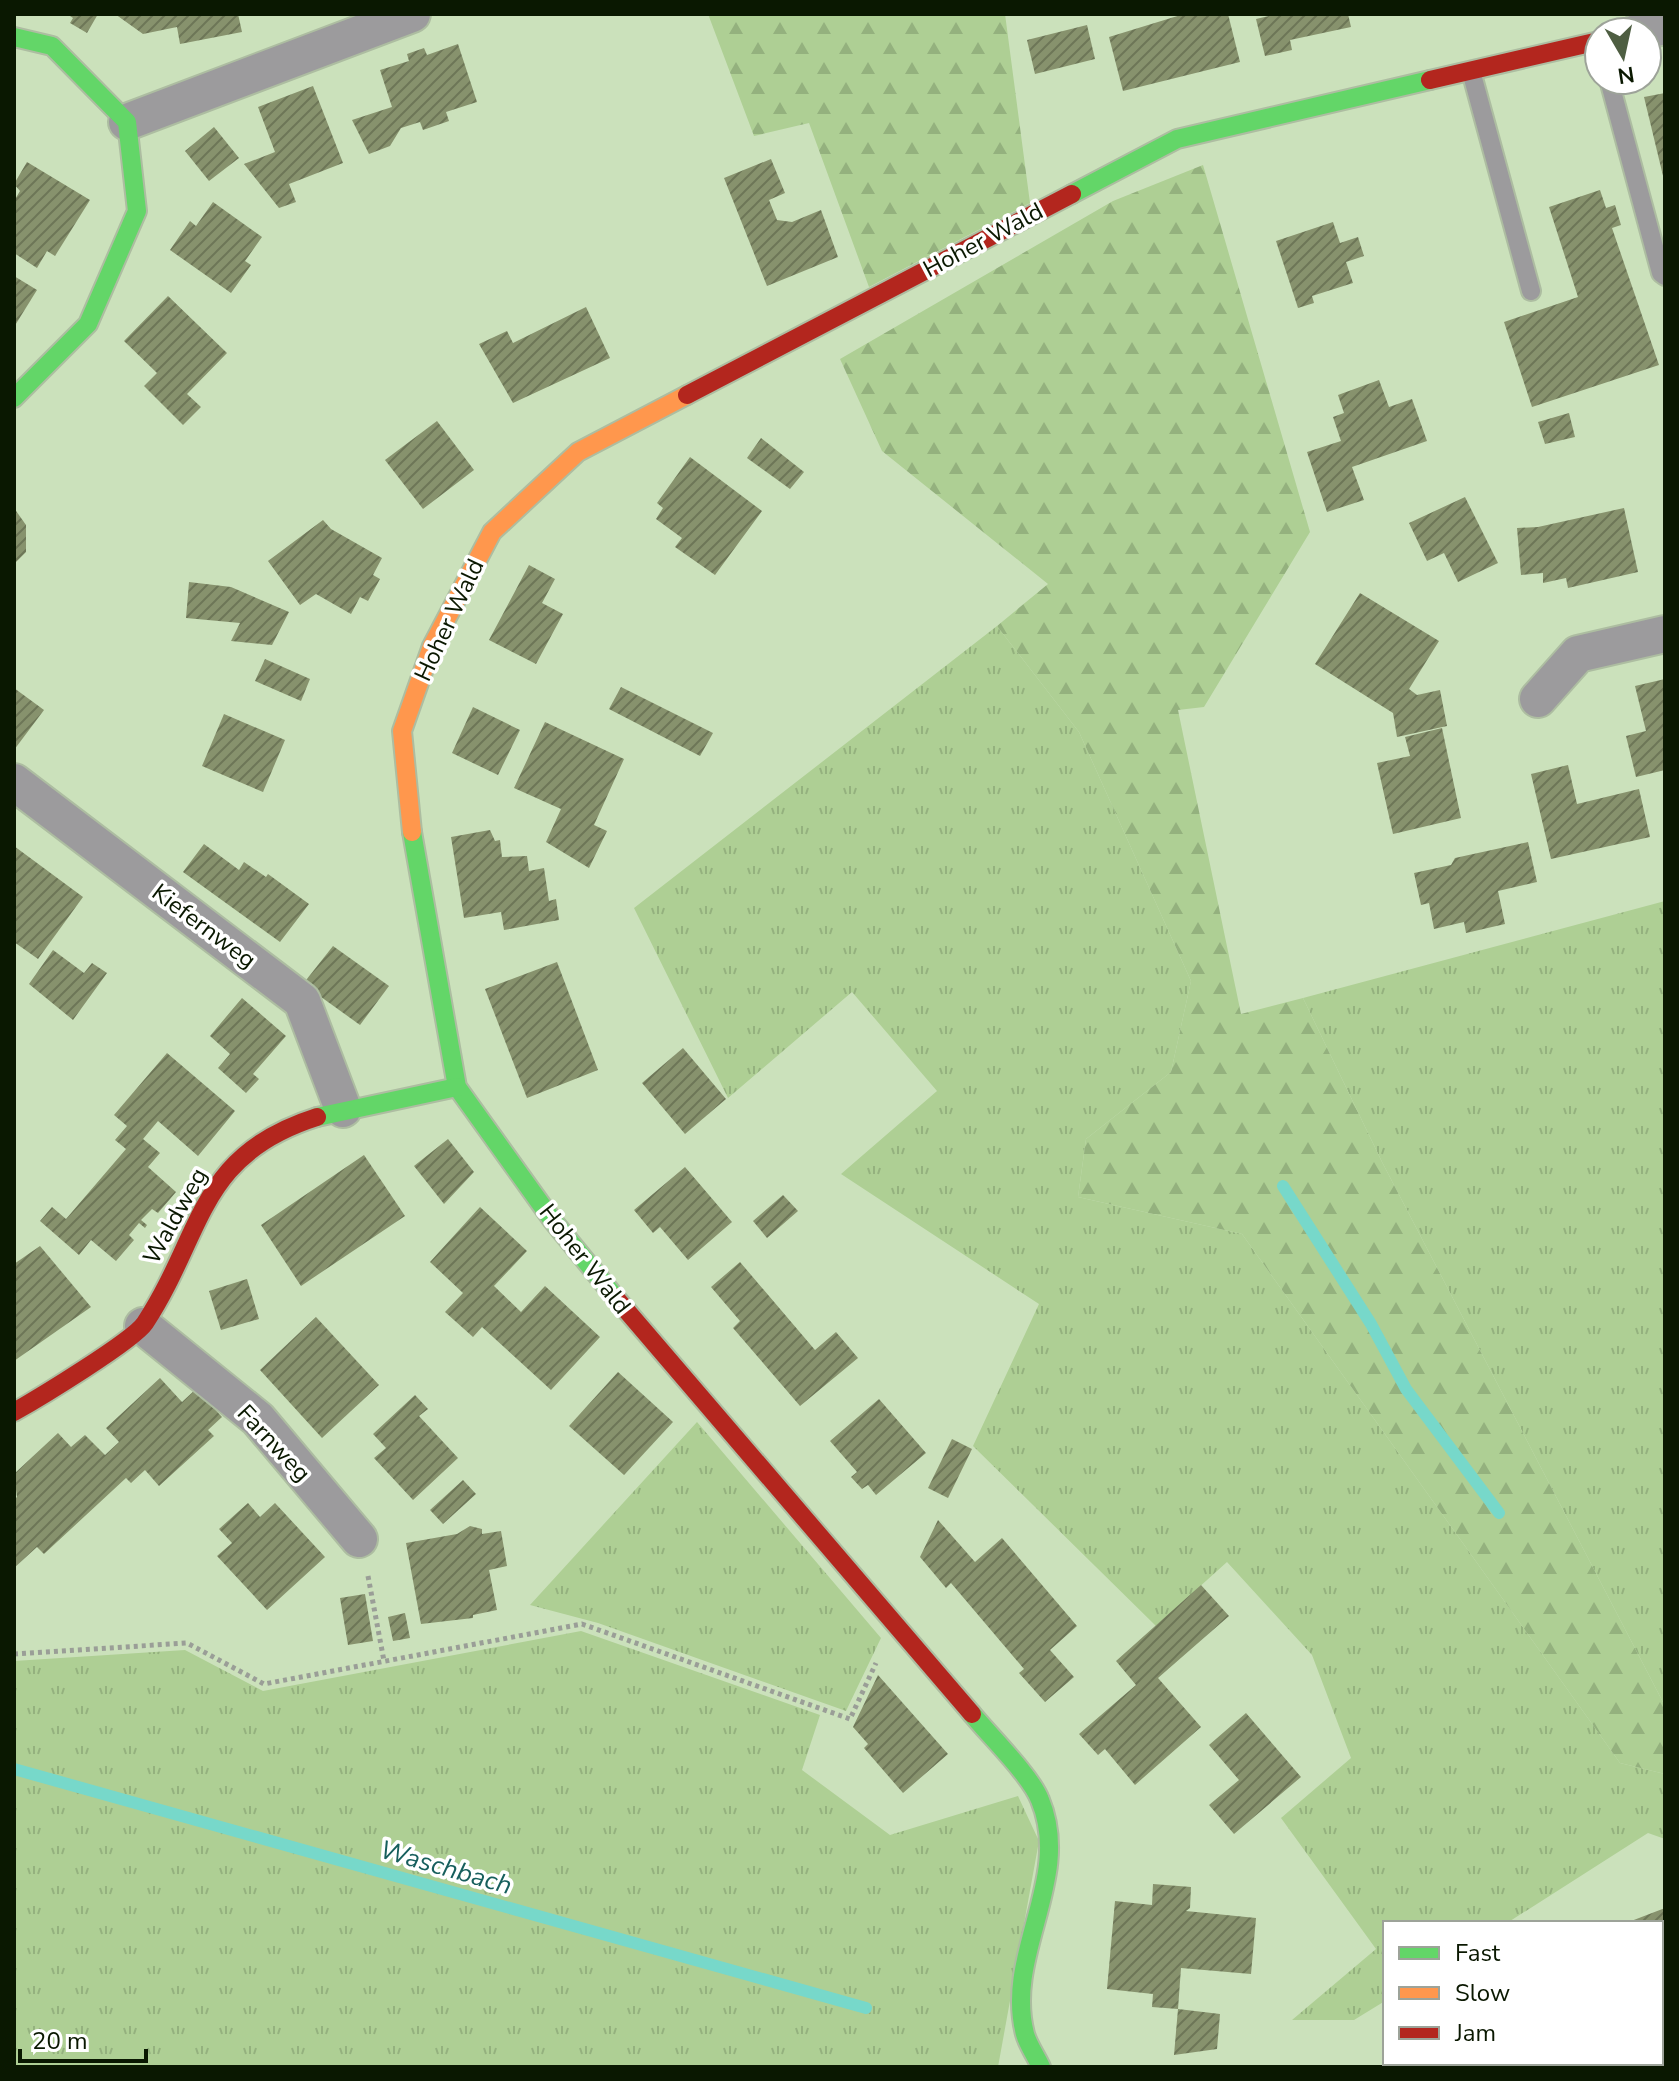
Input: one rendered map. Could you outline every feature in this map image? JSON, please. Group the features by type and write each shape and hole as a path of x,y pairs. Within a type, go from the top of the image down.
{"street":[{"path":"127,122 412,14"},
{"path":"14,37 52,46 127,122 137,211 88,324 14,398"},
{"name":"Hoher Wald","path":"1041,2067 1025,2033 1023,1981 1051,1863 1051,1831 1039,1796 898,1624 620,1304 553,1221 457,1087 408,809 402,731 432,646 492,532 578,452 1177,139 1583,45"},
{"path":"1538,699 1578,654 1665,634"},
{"name":"Kiefernweg","path":"14,782 302,1001 343,1109"},
{"name":"Waldweg","path":"14,1412 41,1397 143,1326 215,1184 246,1152 283,1128 343,1109 457,1087"},
{"name":"Farnweg","path":"143,1326 258,1419 359,1539"}],"lane":[{"path":"1471,71 1531,291"},
{"path":"1613,96 1661,273 1665,276"}],"path":[{"path":"359,1539 384,1661"},
{"path":"14,1654 187,1643 264,1684 582,1624 850,1719 898,1624"}],"green space":[{"path":"708,14 1005,14 1030,203 869,287 809,123 754,136"},
{"path":"1203,165 1310,532 1204,707 1178,710 1241,1014 1303,998 1382,1162 1665,1706 1665,1774 1620,1763 1242,1234 1078,1197 1086,1139 1171,1072 1191,981 1079,732 997,626 1048,584 882,451 840,359 1113,201"},
{"path":"997,626 1079,732 1191,981 1171,1072 1086,1139 1078,1197 1242,1234 1620,1763 1665,1774 1665,1839 1648,1833 1510,1921 1383,1921 1383,2002 1354,2020 1292,2020 1376,1949 1281,1818 1351,1758 1312,1655 1227,1562 1156,1626 973,1446 1039,1304 841,1174 937,1091 852,992 728,1098 634,908"},
{"path":"1665,901 1665,1706 1382,1162 1303,998"},
{"path":"697,1422 881,1638 846,1711 598,1623 530,1605"},
{"path":"581,1631 820,1715 802,1770 890,1835 1018,1796 1039,1841 998,2067 14,2067 14,1661 185,1650 263,1691"}],"building":[{"path":"67,14 98,14 87,33 70,23 73,18"},
{"path":"115,14 238,14 242,32 180,44 177,27 143,34"},
{"path":"1184,14 1228,14 1240,62 1123,91 1109,37"},
{"path":"1277,14 1348,14 1351,27 1290,40 1292,50 1265,56 1256,19"},
{"path":"1087,25 1095,59 1035,74 1027,40"},
{"path":"458,44 477,102 446,112 449,121 423,130 420,122 401,128 390,146 369,154 352,120 392,107 380,70 409,61 407,54 424,48 427,55"},
{"path":"313,86 343,163 289,184 296,202 279,208 244,164 275,152 258,107"},
{"path":"1663,93 1665,180 1644,97 1663,96"},
{"path":"214,127 239,158 209,181 185,151"},
{"path":"771,159 785,193 769,200 777,220 792,222 821,210 838,257 767,286 724,178"},
{"path":"27,162 90,200 55,256 47,251 37,268 14,253 14,201 20,191 14,184"},
{"path":"1600,190 1606,208 1615,205 1621,225 1612,228 1659,365 1532,407 1504,322 1578,297 1549,207"},
{"path":"213,202 262,237 245,261 251,265 231,293 170,250 190,221 196,226"},
{"path":"1333,222 1340,243 1358,237 1364,256 1346,262 1353,283 1312,296 1314,303 1298,308 1276,241"},
{"path":"14,276 37,290 14,327"},
{"path":"168,296 227,353 187,394 201,407 183,425 144,386 157,373 124,341"},
{"path":"586,307 610,358 513,403 479,344 507,331 513,343"},
{"path":"1379,380 1389,407 1412,399 1427,441 1352,467 1364,500 1327,512 1307,452 1341,441 1333,417 1344,413 1338,395"},
{"path":"1569,413 1575,437 1545,444 1538,422"},
{"path":"437,421 474,470 423,509 385,460"},
{"path":"761,438 804,472 790,489 747,458"},
{"path":"690,457 762,511 715,575 675,547 682,538 656,519 663,508 657,503"},
{"path":"1465,497 1498,563 1458,582 1444,553 1427,561 1409,523"},
{"path":"14,508 26,525 26,552 14,564"},
{"path":"1624,508 1638,572 1568,588 1566,578 1543,583 1543,573 1521,575 1517,528 1538,527"},
{"path":"323,520 331,529 382,558 373,575 380,579 368,601 360,597 351,614 316,594 300,605 268,561"},
{"path":"529,565 555,579 542,603 563,614 536,664 489,640"},
{"path":"189,582 231,587 289,612 272,645 231,641 240,623 186,618"},
{"path":"1360,593 1439,641 1409,689 1417,695 1440,690 1447,726 1397,737 1393,713 1315,664"},
{"path":"265,659 310,679 301,701 255,681"},
{"path":"1665,679 1665,770 1636,777 1626,736 1646,731 1635,686"},
{"path":"621,687 713,733 700,756 609,709"},
{"path":"14,688 44,710 14,750"},
{"path":"473,707 520,730 498,775 452,753"},
{"path":"224,714 285,740 263,792 202,766"},
{"path":"545,722 624,759 594,825 607,831 589,868 546,842 561,809 514,788"},
{"path":"1442,728 1461,818 1393,834 1377,763 1410,756 1405,737"},
{"path":"1568,765 1577,804 1639,789 1650,837 1551,859 1531,774"},
{"path":"490,830 495,841 500,840 502,857 527,856 529,871 544,868 549,901 556,899 559,920 504,930 501,912 464,918 451,837"},
{"path":"1528,842 1537,882 1498,891 1505,924 1466,933 1464,922 1434,929 1429,903 1421,905 1414,873 1451,865 1455,858"},
{"path":"204,844 239,870 244,862 266,877 268,874 309,904 280,942 183,872"},
{"path":"14,846 83,897 38,959 14,942"},
{"path":"333,946 389,986 360,1025 303,984"},
{"path":"53,950 84,973 92,963 107,973 73,1020 29,984"},
{"path":"557,962 598,1070 527,1098 485,989"},
{"path":"242,998 286,1036 253,1074 259,1079 246,1093 218,1068 230,1054 210,1036"},
{"path":"683,1048 726,1099 685,1134 642,1083"},
{"path":"167,1053 235,1111 198,1156 158,1121 143,1139 160,1153 148,1167 176,1192 158,1213 152,1209 141,1220 147,1225 145,1228 139,1223 129,1235 134,1240 116,1261 91,1240 79,1255 40,1221 52,1207 66,1219 126,1149 115,1140 127,1126 114,1115"},
{"path":"448,1139 474,1172 444,1204 414,1166"},
{"path":"364,1155 405,1216 301,1286 261,1225"},
{"path":"685,1167 732,1222 688,1260 660,1227 653,1233 634,1210"},
{"path":"783,1195 798,1211 767,1238 753,1221"},
{"path":"480,1207 527,1251 494,1286 521,1312 545,1286 600,1337 551,1390 482,1327 473,1337 445,1312 463,1293 430,1262"},
{"path":"40,1246 91,1307 14,1361 14,1264"},
{"path":"740,1262 815,1350 836,1332 858,1358 800,1406 733,1328 740,1321 711,1287"},
{"path":"247,1279 259,1319 221,1330 209,1291"},
{"path":"316,1317 379,1385 322,1438 260,1370"},
{"path":"618,1372 673,1422 624,1475 569,1426"},
{"path":"160,1378 182,1402 196,1389 222,1417 208,1430 214,1436 159,1486 145,1470 131,1483 126,1478 44,1554 37,1547 14,1568 14,1500 17,1497 14,1474 58,1433 71,1447 85,1435 105,1455 119,1442 106,1428"},
{"path":"415,1395 428,1409 419,1416 458,1458 413,1500 374,1458 386,1448 373,1434"},
{"path":"879,1399 926,1453 876,1495 868,1485 862,1489 851,1477 857,1472 830,1441"},
{"path":"952,1439 972,1449 948,1498 928,1488"},
{"path":"463,1480 476,1494 443,1524 430,1510"},
{"path":"248,1503 260,1517 275,1503 325,1557 267,1610 217,1556 232,1543 219,1529"},
{"path":"938,1520 975,1562 1002,1538 1077,1626 1050,1650 1074,1677 1045,1702 1019,1673 1024,1669 951,1583 946,1588 920,1557"},
{"path":"470,1526 482,1529 482,1534 501,1531 507,1566 489,1570 497,1610 473,1615 473,1618 421,1624 406,1543 457,1534"},
{"path":"1201,1585 1229,1616 1158,1678 1201,1727 1135,1785 1105,1749 1098,1755 1079,1734 1136,1685 1116,1661"},
{"path":"365,1594 373,1641 348,1645 340,1598"},
{"path":"405,1613 410,1638 393,1641 388,1617"},
{"path":"878,1675 948,1754 903,1793 864,1748 868,1744 853,1727"},
{"path":"1246,1713 1301,1777 1234,1834 1209,1805 1239,1780 1209,1745"},
{"path":"1153,1884 1191,1887 1190,1908 1186,1911 1256,1918 1251,1974 1181,1968 1178,2009 1152,2007 1153,1994 1107,1989 1115,1901 1152,1905"},
{"path":"1665,1908 1665,1972 1663,1921 1631,1921"},
{"path":"1178,2009 1220,2014 1217,2049 1174,2055"}],"waterway":[{"path":"1283,1186 1371,1324 1406,1389 1499,1513"},
{"name":"Waschbach","path":"14,1769 866,2008"}],"traffic: fast":[{"path":"14,37 52,46 127,122 137,211 88,324 14,398"},
{"path":"1072,194 1177,139 1430,80"},
{"path":"412,832 457,1087 553,1221 615,1297"},
{"path":"317,1117 457,1087"},
{"path":"972,1714 1035,1790 1048,1829 1049,1859 1023,1975 1021,2004 1025,2034 1041,2067"}],"traffic: slow":[{"path":"412,832 402,731 432,646 492,532 578,452 687,395"}],"traffic: jam":[{"path":"1430,80 1583,45"},
{"path":"687,395 1072,194"},
{"path":"14,1412 84,1369 137,1331 164,1290 208,1200 225,1175 248,1153 278,1133 317,1117"},
{"path":"615,1297 972,1714"}]}
